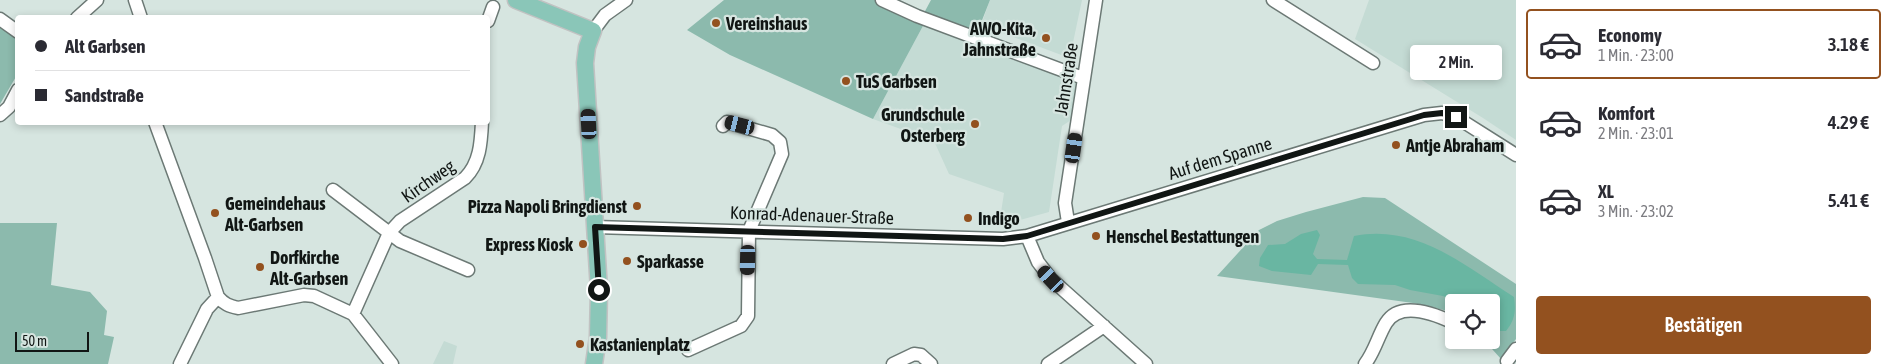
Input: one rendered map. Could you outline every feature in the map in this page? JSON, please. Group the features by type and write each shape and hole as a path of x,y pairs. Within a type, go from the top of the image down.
{"main road":[{"path":"516,0 593,31 587,47 585,63 599,317 594,364"}],"street":[{"path":"80,15 97,0"},
{"path":"136,0 140,15"},
{"path":"593,31 605,15 626,0"},
{"name":"Jahnstraße","path":"1068,222 1065,203 1096,0"},
{"path":"1273,0 1373,63"},
{"path":"885,1 917,16 1083,78"},
{"path":"490,15 493,6"},
{"path":"0,19 15,30"},
{"path":"0,115 9,107 15,96"},
{"name":"Auf dem Spanne","path":"1027,236 1424,115 1442,113 1456,117 1516,155"},
{"path":"688,350 746,322 748,316 749,231 782,154 782,148 778,139 772,136 727,122 723,126"},
{"path":"156,125 206,258 218,297 226,305 238,308 310,295 353,314 392,364"},
{"name":"Kirchweg","path":"353,314 389,233 400,221 469,174 476,163 482,144 482,125"},
{"path":"333,190 400,242 468,270"},
{"name":"Konrad-Adenauer-Straße","path":"595,227 1003,239 1027,236"},
{"path":"1027,236 1042,269 1146,364"},
{"path":"180,364 207,309 218,297"},
{"path":"1365,364 1372,354 1386,323 1395,314 1415,311 1445,319"},
{"path":"1048,364 1104,326"},
{"path":"1507,360 1516,349"},
{"path":"893,364 914,354 921,356 930,364"}],"shaded area":[{"name":"TuS Garbsen","path":"724,0 876,0 924,24 873,119 730,55 687,30"},
{"path":"931,0 990,0 977,33 924,13"},
{"name":"AWO-Kita, Jahnstraße","path":"990,0 1082,0 1071,52 1072,59 981,25"},
{"path":"1369,0 1516,0 1516,140 1355,39"},
{"path":"0,23 15,34 15,78 0,104"},
{"name":"Grundschule Osterberg","path":"924,24 1076,83 1071,120 1062,126 1049,212 1020,220 1000,219 1004,193 949,174 934,141 873,119"},
{"path":"1363,197 1385,198 1516,284 1516,339 1501,359 1492,349 1500,349 1500,294 1445,294 1445,310 1413,303 1217,276 1259,230 1277,221"},
{"path":"0,223 57,223 51,285 90,292 107,311 104,335 114,337 108,364 0,364"},
{"path":"1317,230 1320,235 1313,254 1317,259 1347,260 1354,236 1377,234 1399,236 1439,250 1458,260 1514,297 1515,311 1513,319 1506,331 1500,331 1500,294 1445,294 1445,297 1395,285 1358,284 1352,278 1348,265 1318,264 1311,275 1272,271 1259,266 1260,258 1268,245 1285,244 1301,234"},
{"path":"444,341 457,346 453,364 433,364"}],"place":[{"name":"Vereinshaus","path":"716,23"},
{"name":"AWO-Kita, Jahnstraße","path":"1046,38"},
{"name":"TuS Garbsen","path":"846,81"},
{"name":"Grundschule Osterberg","path":"975,124"},
{"name":"Antje Abraham","path":"1396,145"},
{"name":"Pizza Napoli Bringdienst","path":"637,206"},
{"name":"Gemeindehaus Alt-Garbsen","path":"215,213"},
{"name":"Indigo","path":"968,218"},
{"name":"Henschel Bestattungen","path":"1096,236"},
{"name":"Express Kiosk","path":"583,244"},
{"name":"Sparkasse","path":"627,261"},
{"name":"Dorfkirche Alt-Garbsen","path":"260,267"},
{"name":"Kastanienplatz","path":"580,344"}],"route":[{"path":"599,290 595,227 1003,239 1027,236 1424,115 1442,113 1456,117"}]}
